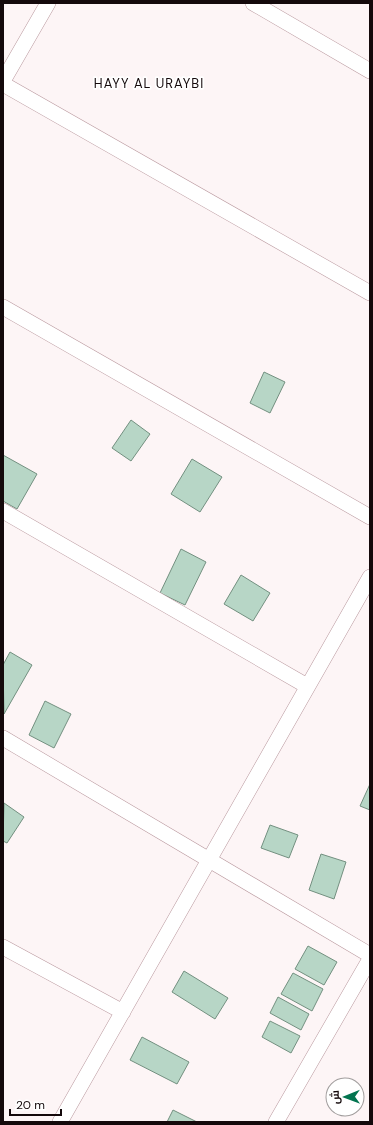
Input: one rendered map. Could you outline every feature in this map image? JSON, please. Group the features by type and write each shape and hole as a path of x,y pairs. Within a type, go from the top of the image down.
{"street":[{"path":"3,81 48,3"},
{"path":"253,3 370,71"},
{"path":"3,84 370,294"},
{"path":"3,307 370,517"},
{"path":"3,512 307,686"},
{"path":"60,1122 370,577"},
{"path":"3,738 370,955"},
{"path":"3,947 123,1012"},
{"path":"276,1122 370,960"}],"building":[{"path":"264,372 285,382 270,413 250,403"},
{"path":"131,420 150,434 131,461 112,448"},
{"path":"3,455 37,474 17,509 3,501"},
{"path":"192,459 222,477 200,512 171,494"},
{"path":"181,549 206,562 185,605 160,593"},
{"path":"241,575 270,593 253,621 224,604"},
{"path":"10,652 32,665 4,714 3,665"},
{"path":"45,701 71,714 54,748 29,735"},
{"path":"370,784 370,810 360,806"},
{"path":"4,803 24,817 7,843 3,841"},
{"path":"270,825 298,835 289,858 261,848"},
{"path":"321,854 346,862 334,899 309,890"},
{"path":"308,946 337,962 324,985 295,969"},
{"path":"184,971 228,998 215,1019 172,992"},
{"path":"293,973 323,989 312,1011 281,994"},
{"path":"278,997 309,1014 301,1030 270,1013"},
{"path":"270,1021 300,1036 291,1053 262,1037"},
{"path":"142,1037 189,1062 177,1084 130,1060"},
{"path":"173,1110 197,1122 167,1122"}],"district":[{"name":"HAYY AL URAYBI","path":"149,83"}]}
